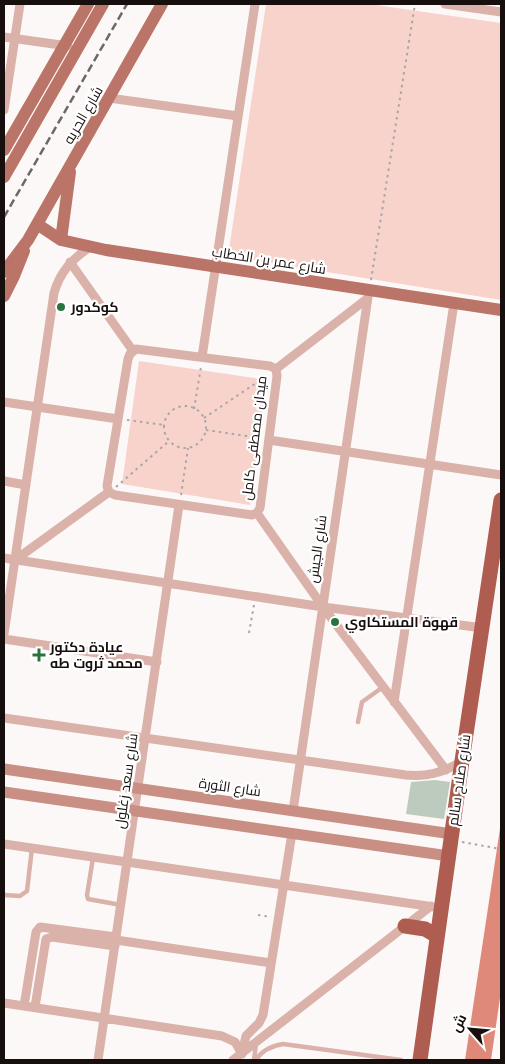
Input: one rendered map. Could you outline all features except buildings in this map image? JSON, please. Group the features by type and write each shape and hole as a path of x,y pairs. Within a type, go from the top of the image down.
{"highway":[{"name":"شارع صلاح سالم","path":"420,1060 437,936 436,907 449,856 501,500"},
{"path":"404,926 425,929 437,936"}],"main road":[{"path":"4,150 88,4"},
{"path":"4,177 103,4"},
{"name":"شارع الحريه","path":"4,272 28,240 162,4"},
{"path":"61,240 71,165"},
{"name":"شارع عمر بن الخطاب","path":"37,224 61,240 90,247 369,294 501,310"},
{"name":"شارع الحريه","path":"4,296 28,240"}],"street":[{"path":"4,110 20,4"},
{"path":"202,357 255,4"},
{"path":"445,4 501,12"},
{"path":"4,37 78,48"},
{"path":"109,98 238,116"},
{"path":"4,634 54,293 60,277 70,262 90,247"},
{"path":"15,560 109,492 108,486 128,359 133,351 70,262"},
{"path":"276,369 369,294"},
{"name":"شارع الجيش","path":"293,811 369,294"},
{"path":"394,702 454,303"},
{"name":"ميدان مصطفى كامل","path":"109,492 115,495 252,515 257,513 260,508 277,376 276,369 270,366 140,349 133,351"},
{"path":"4,402 118,419"},
{"path":"269,440 501,475"},
{"path":"4,482 26,485"},
{"name":"شارع سعد زغلول","path":"98,1060 179,505"},
{"path":"257,513 323,607 446,770"},
{"path":"4,558 256,595 323,607 482,628"},
{"path":"4,640 157,662"},
{"path":"4,718 416,776 437,774 462,761"},
{"name":"شارع الثورة","path":"4,769 429,831 451,837"},
{"path":"4,792 449,856"},
{"path":"427,853 434,847 435,843 435,838 429,831"},
{"path":"242,1054 246,1036 259,1023 263,1015 292,834"},
{"path":"4,844 436,907"},
{"path":"233,1060 404,926 436,907"},
{"path":"24,1006 36,932 40,927 116,941 271,963"},
{"path":"35,1007 46,939 52,937 116,941"},
{"path":"4,1003 105,1017 228,1038 235,1042 242,1054"}],"lane":[{"path":"358,722 362,702 383,687"},
{"path":"4,895 20,896 27,891 32,848"},
{"path":"93,858 88,899 121,905"},
{"path":"255,1060 256,1042"},
{"path":"255,1060 273,1045 283,1044 401,1060"}],"path":[{"path":"369,294 415,4"},
{"path":"194,409 202,357"},
{"path":"204,418 276,369"},
{"path":"185,406 194,409 204,418 206,430 200,442 188,448 176,446 169,442 165,434 164,425 167,416 175,409 185,406"},
{"path":"118,419 164,425"},
{"path":"206,430 269,440"},
{"path":"109,492 169,442"},
{"path":"179,505 188,448"},
{"path":"249,633 256,595"},
{"path":"451,837 501,849"},
{"path":"258,915 278,918"}],"shaded area":[{"path":"266,4 369,4 501,23 501,300 228,256"},
{"path":"139,361 267,380 250,505 122,484"},
{"path":"501,822 501,991 491,1060 465,1060"}],"railway":[{"path":"4,217 127,4"}],"place":[{"name":"كوكدور","path":"61,307"},
{"name":"قهوة المستكاوي","path":"335,622"},
{"name":"عيادة دكتور محمد ثروت طه","path":"39,655"}]}
